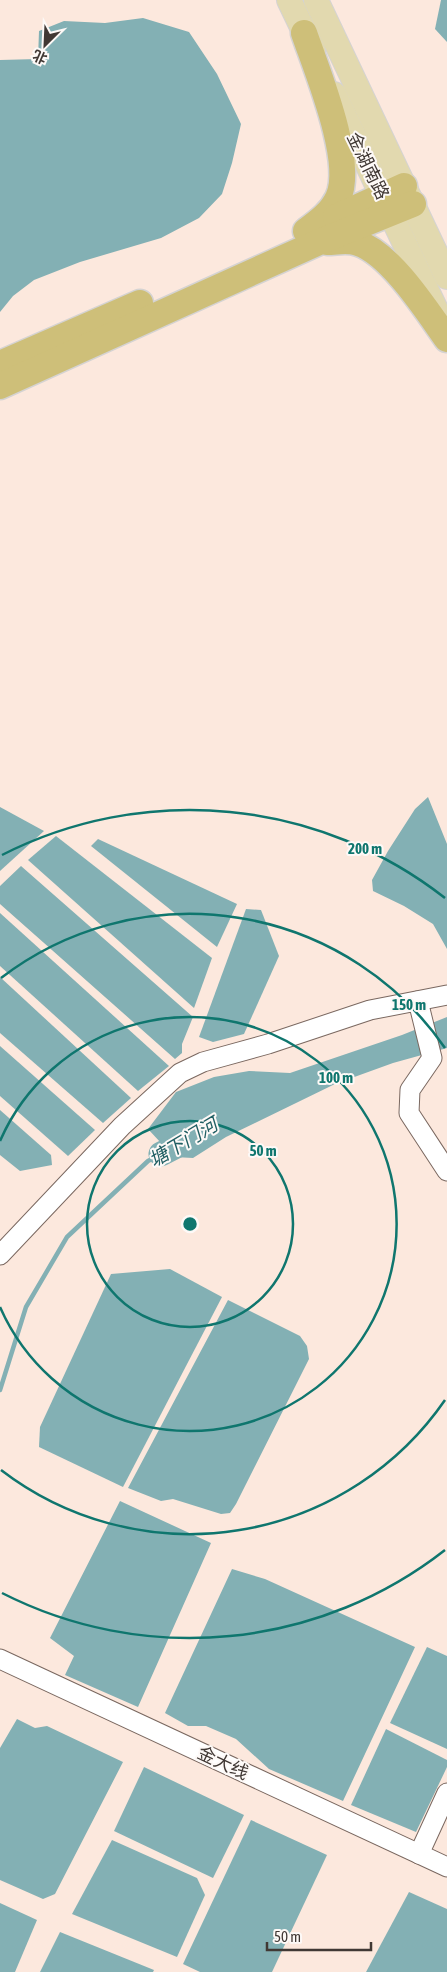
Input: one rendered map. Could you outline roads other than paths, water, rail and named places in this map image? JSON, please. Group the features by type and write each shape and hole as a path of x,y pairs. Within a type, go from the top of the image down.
{"highway":[{"path":"304,32 340,146 342,173 339,196 321,220 312,237"},
{"path":"0,364 312,237 397,200"},
{"path":"0,386 312,237 351,241 373,250 400,277 447,339"}],"main road":[{"name":"金湖南路","path":"289,0 304,32 397,200 447,277"},
{"name":"金湖南路","path":"316,0 397,200 447,333"}],"street":[{"path":"0,1255 122,1126 180,1072 203,1062 268,1044 370,1010 447,995"},
{"path":"418,1002 432,1058 410,1090 409,1113 447,1171"},
{"name":"金大线","path":"0,1659 447,1867"},
{"path":"419,1854 447,1793"}],"water":[{"path":"441,0 447,0 447,42 435,29"},
{"path":"143,18 189,32 217,74 241,124 232,163 222,194 199,218 161,238 80,262 34,280 13,296 0,312 0,60 38,59 39,31 64,21 105,23"},
{"path":"428,797 447,844 447,949 433,924 404,906 373,891 372,880 388,851 415,809"},
{"path":"0,807 44,831 0,871"},
{"path":"56,836 212,958 194,1008 28,860"},
{"path":"98,839 237,904 217,947 91,846"},
{"path":"21,866 193,1017 182,1044 182,1053 175,1059 0,904 0,886"},
{"path":"246,909 261,910 279,956 244,1034 213,1042 199,1037"},
{"path":"0,913 169,1066 138,1091 0,966"},
{"path":"0,977 131,1098 103,1123 0,1033"},
{"path":"447,1017 447,1048 393,1063 335,1084 226,1137 193,1158 174,1157 148,1129 176,1092 214,1077 249,1071 290,1073 402,1035"},
{"path":"0,1046 95,1130 68,1156 0,1096"},
{"path":"0,1110 51,1155 52,1165 20,1171 0,1155"},
{"path":"170,1269 222,1297 123,1487 39,1447 40,1427 111,1274"},
{"path":"228,1300 300,1336 307,1346 309,1359 236,1504 230,1513 221,1514 173,1499 161,1501 128,1488"},
{"path":"120,1501 211,1543 138,1707 65,1675 74,1656 50,1638"},
{"path":"232,1569 265,1579 415,1647 343,1801 269,1769 236,1739 206,1726 188,1726 165,1713"},
{"path":"427,1647 447,1656 447,1749 390,1723"},
{"path":"17,1719 35,1728 47,1726 123,1762 55,1894 43,1899 0,1880 0,1748"},
{"path":"386,1729 447,1760 447,1767 416,1832 351,1805"},
{"path":"144,1767 244,1815 213,1878 114,1831"},
{"path":"251,1820 327,1855 272,1972 200,1972 183,1964"},
{"path":"112,1840 197,1878 205,1895 177,1957 72,1914"},
{"path":"409,1892 447,1909 447,1972 366,1972"},
{"path":"0,1903 37,1920 15,1972 0,1972"},
{"path":"60,1932 154,1970 153,1972 40,1972"}],"waterway":[{"name":"塘下门河","path":"161,1154 198,1135"},
{"name":"塘下门河","path":"0,1390 26,1307 67,1237 148,1161 161,1154"}]}
